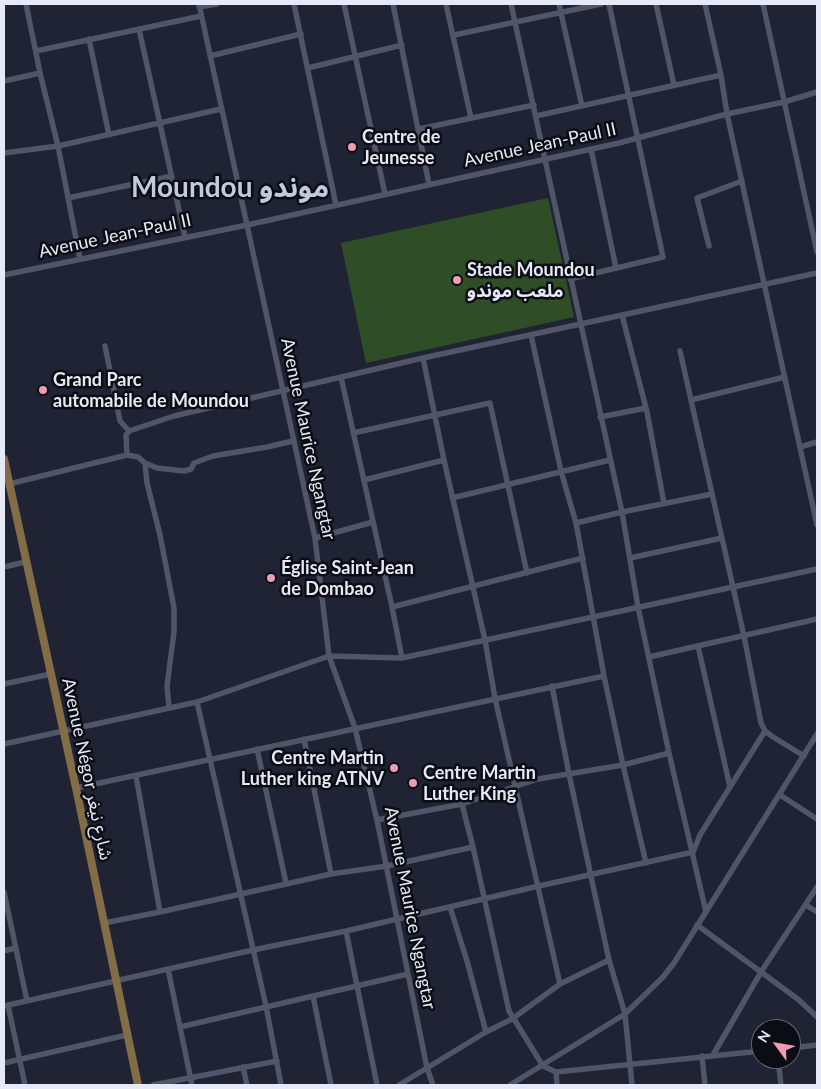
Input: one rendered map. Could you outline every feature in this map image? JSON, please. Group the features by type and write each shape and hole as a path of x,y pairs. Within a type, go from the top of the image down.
{"main road":[{"name":"Avenue Négor شارع نيغر","path":"4,459 25,562 76,788 138,1085"}],"street":[{"path":"26,4 40,73 58,146 80,259"},
{"path":"199,5 217,4"},
{"path":"294,4 336,205"},
{"path":"344,4 385,194"},
{"path":"393,4 429,184"},
{"path":"446,4 471,118"},
{"path":"511,4 622,512 638,607 669,753 706,912"},
{"path":"559,4 582,106"},
{"path":"454,35 601,4"},
{"path":"570,278 663,257 608,4"},
{"path":"656,4 674,85"},
{"path":"705,4 721,75 727,114 817,524"},
{"path":"763,4 817,252"},
{"name":"Avenue Maurice Ngangtar","path":"199,5 315,538 329,656 355,728 387,866 427,1068 433,1085"},
{"path":"36,52 201,16"},
{"path":"139,29 185,237"},
{"path":"210,56 300,34"},
{"path":"89,39 109,135"},
{"path":"308,68 402,45"},
{"path":"4,81 40,73"},
{"path":"536,116 721,75"},
{"name":"Avenue Jean-Paul II","path":"4,276 247,225 637,139 817,92"},
{"path":"419,129 534,105"},
{"path":"4,153 58,146 222,109"},
{"path":"590,149 616,268"},
{"path":"68,198 172,176"},
{"path":"709,246 697,198 742,181"},
{"path":"127,455 126,435 129,431 174,416 423,358 817,273"},
{"path":"622,315 646,408 664,503"},
{"path":"531,335 561,471 576,523 622,765 646,862"},
{"path":"105,346 120,421 129,431"},
{"path":"680,351 744,636 761,723 765,731 804,756"},
{"path":"423,358 452,498 485,640 495,698 560,984"},
{"path":"341,377 402,658"},
{"path":"691,400 785,377"},
{"path":"353,433 490,403 528,573"},
{"path":"600,417 646,408"},
{"path":"9,484 127,455 138,456 145,463 167,471 184,471 191,469 194,463 213,456 294,441"},
{"path":"800,447 817,442"},
{"path":"364,480 444,460"},
{"path":"452,498 610,460"},
{"path":"145,463 147,483 160,535 174,608 174,632 167,686 169,708"},
{"path":"576,523 712,494"},
{"path":"315,538 373,522"},
{"path":"630,558 722,538"},
{"path":"392,607 582,558"},
{"path":"4,567 25,562"},
{"path":"4,744 197,702 329,656 402,658 817,569"},
{"path":"649,657 817,620"},
{"path":"698,646 730,787"},
{"path":"4,684 51,674"},
{"path":"76,788 604,676"},
{"path":"552,686 609,960 625,1014 632,1085"},
{"path":"197,702 254,950 281,1085"},
{"path":"693,852 700,834 765,731"},
{"path":"510,1085 625,1014 663,977 698,925 817,734"},
{"path":"304,739 331,874"},
{"path":"257,749 286,883"},
{"path":"377,820 462,804 538,779 622,765 669,753"},
{"path":"136,776 160,912"},
{"path":"780,795 817,819"},
{"path":"462,804 474,847 504,992 512,1019 543,1066 556,1072 751,1052"},
{"path":"104,923 286,883 387,866 474,847"},
{"path":"25,1085 21,1060 6,1005 397,920 693,852"},
{"path":"713,1055 761,972 817,887"},
{"path":"4,892 26,1001"},
{"path":"806,905 817,912"},
{"path":"450,907 468,961 486,1032"},
{"path":"698,925 799,1000 817,1017"},
{"path":"346,931 377,1085"},
{"path":"4,951 15,948"},
{"path":"399,1085 486,1032 512,1019 560,984 609,960"},
{"path":"168,969 192,1085"},
{"path":"180,1026 408,974"},
{"path":"313,996 331,1085"},
{"path":"4,1063 127,1035"},
{"path":"801,1047 817,1045"},
{"path":"702,1056 705,1085"},
{"path":"153,1085 277,1061"},
{"path":"243,1067 247,1085"},
{"path":"779,1069 781,1085"},
{"path":"556,1072 557,1085"}],"green space":[{"name":"Stade Moundou ملعب موندو","path":"548,198 574,317 366,363 341,243"}],"place":[{"name":"Centre de Jeunesse","path":"352,147"},
{"name":"Stade Moundou ملعب موندو","path":"457,280"},
{"name":"Grand Parc automabile de Moundou","path":"43,390"},
{"name":"Église Saint-Jean de Dombao","path":"271,578"},
{"name":"Centre Martin Luther king ATNV","path":"394,768"},
{"name":"Centre Martin Luther King","path":"413,783"}],"district":[{"name":"Moundou موندو","path":"230,188"}]}
